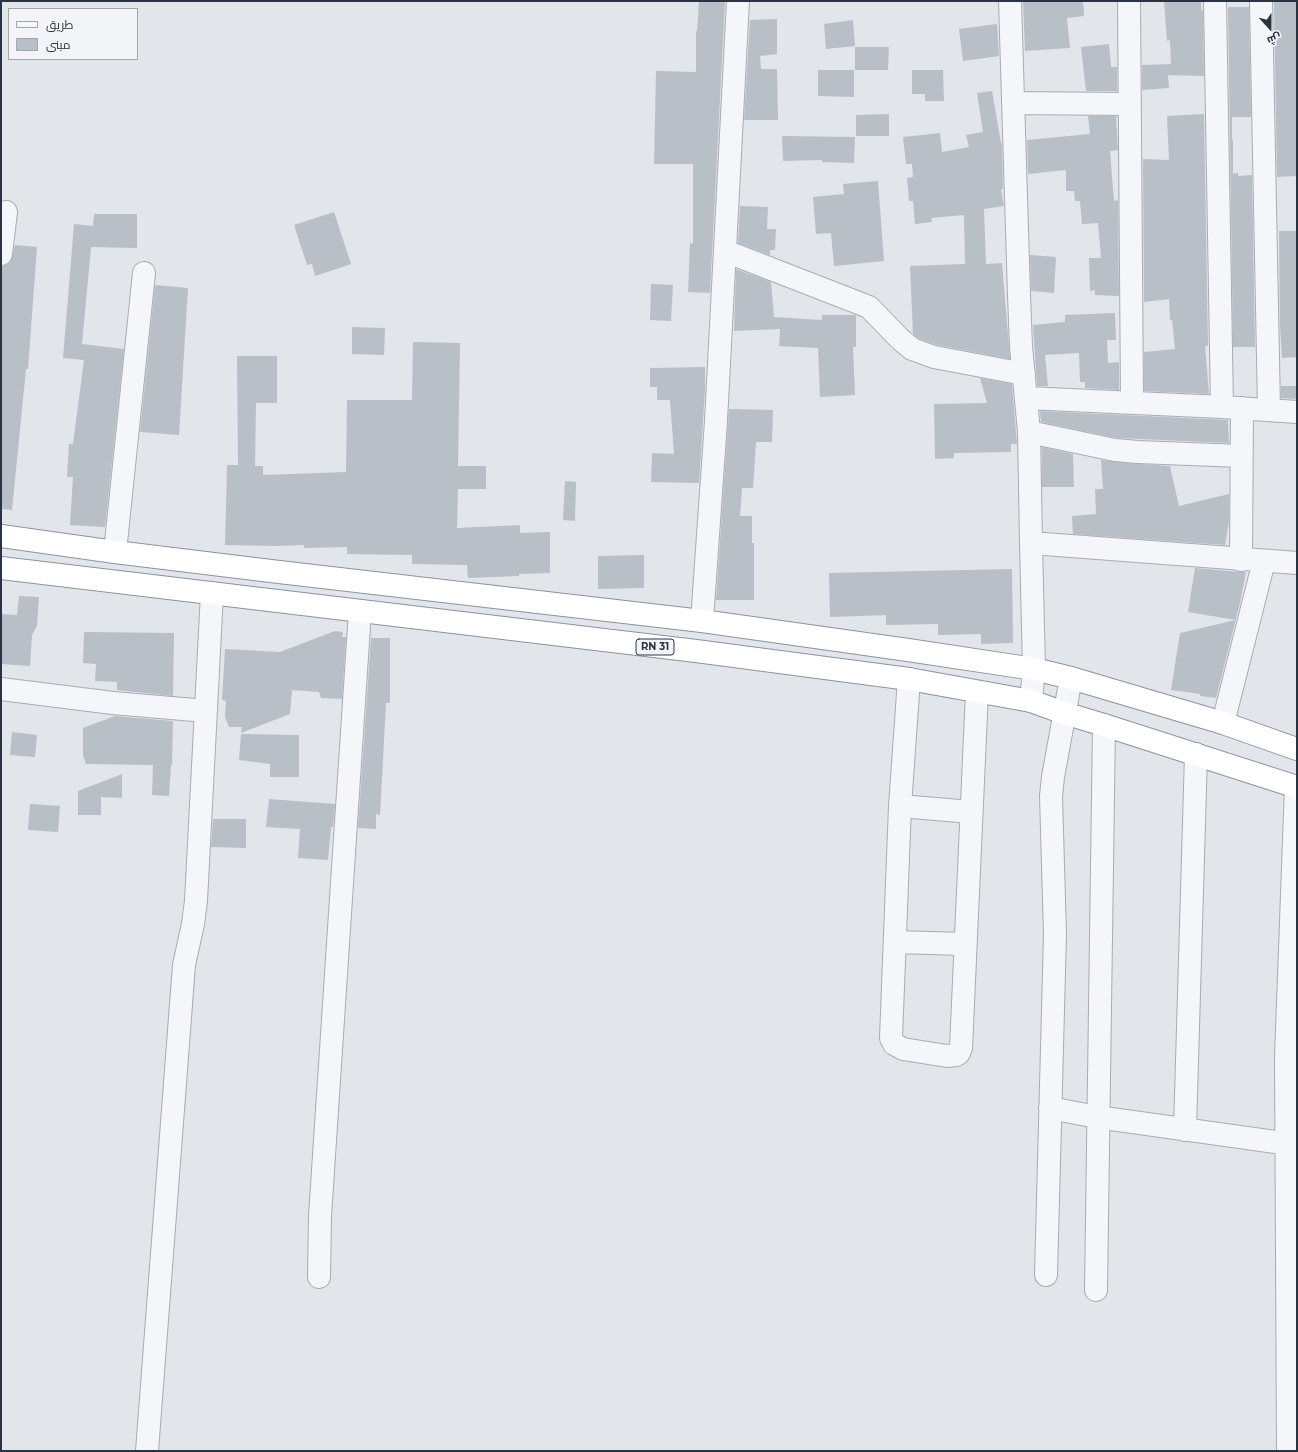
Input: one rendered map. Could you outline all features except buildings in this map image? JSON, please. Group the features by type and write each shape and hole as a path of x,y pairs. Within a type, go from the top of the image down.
{"highway":[{"path":"1,536 115,552 279,572 702,621 1034,669 1071,678 1223,723 1297,749"},
{"name":"RN 31","path":"1,568 696,651 909,679 1031,701 1064,713 1296,786"}],"street":[{"path":"702,621 726,251 738,1"},
{"path":"1010,1 1018,295 1029,432 1034,669 1031,701"},
{"path":"1129,1 1132,402"},
{"path":"1215,1 1232,407 1241,456 1241,560"},
{"path":"1261,1 1269,409"},
{"path":"1013,103 1130,104"},
{"path":"1,254 6,212"},
{"path":"726,251 869,307 900,339 912,349 934,357 1024,374"},
{"path":"115,552 144,273"},
{"path":"1027,398 1232,407 1297,412"},
{"path":"1029,432 1116,450 1241,456"},
{"path":"1031,543 1241,560 1297,563"},
{"path":"1223,723 1264,561"},
{"path":"147,1451 184,965 193,924 196,901 212,593"},
{"path":"319,1277 320,1216 360,611"},
{"path":"1046,1275 1055,934 1052,796 1053,777 1071,678"},
{"path":"909,679 900,806 891,1030 894,1044 903,1049 952,1057 959,1053 961,1048 977,692"},
{"path":"1,689 113,703 206,710"},
{"path":"1096,1290 1097,1117 1104,725"},
{"path":"1185,1130 1196,754"},
{"path":"1288,1451 1292,1144 1286,1057 1296,786"},
{"path":"900,806 971,812"},
{"path":"894,942 965,944"},
{"path":"1050,1108 1097,1117 1292,1144"}]}
